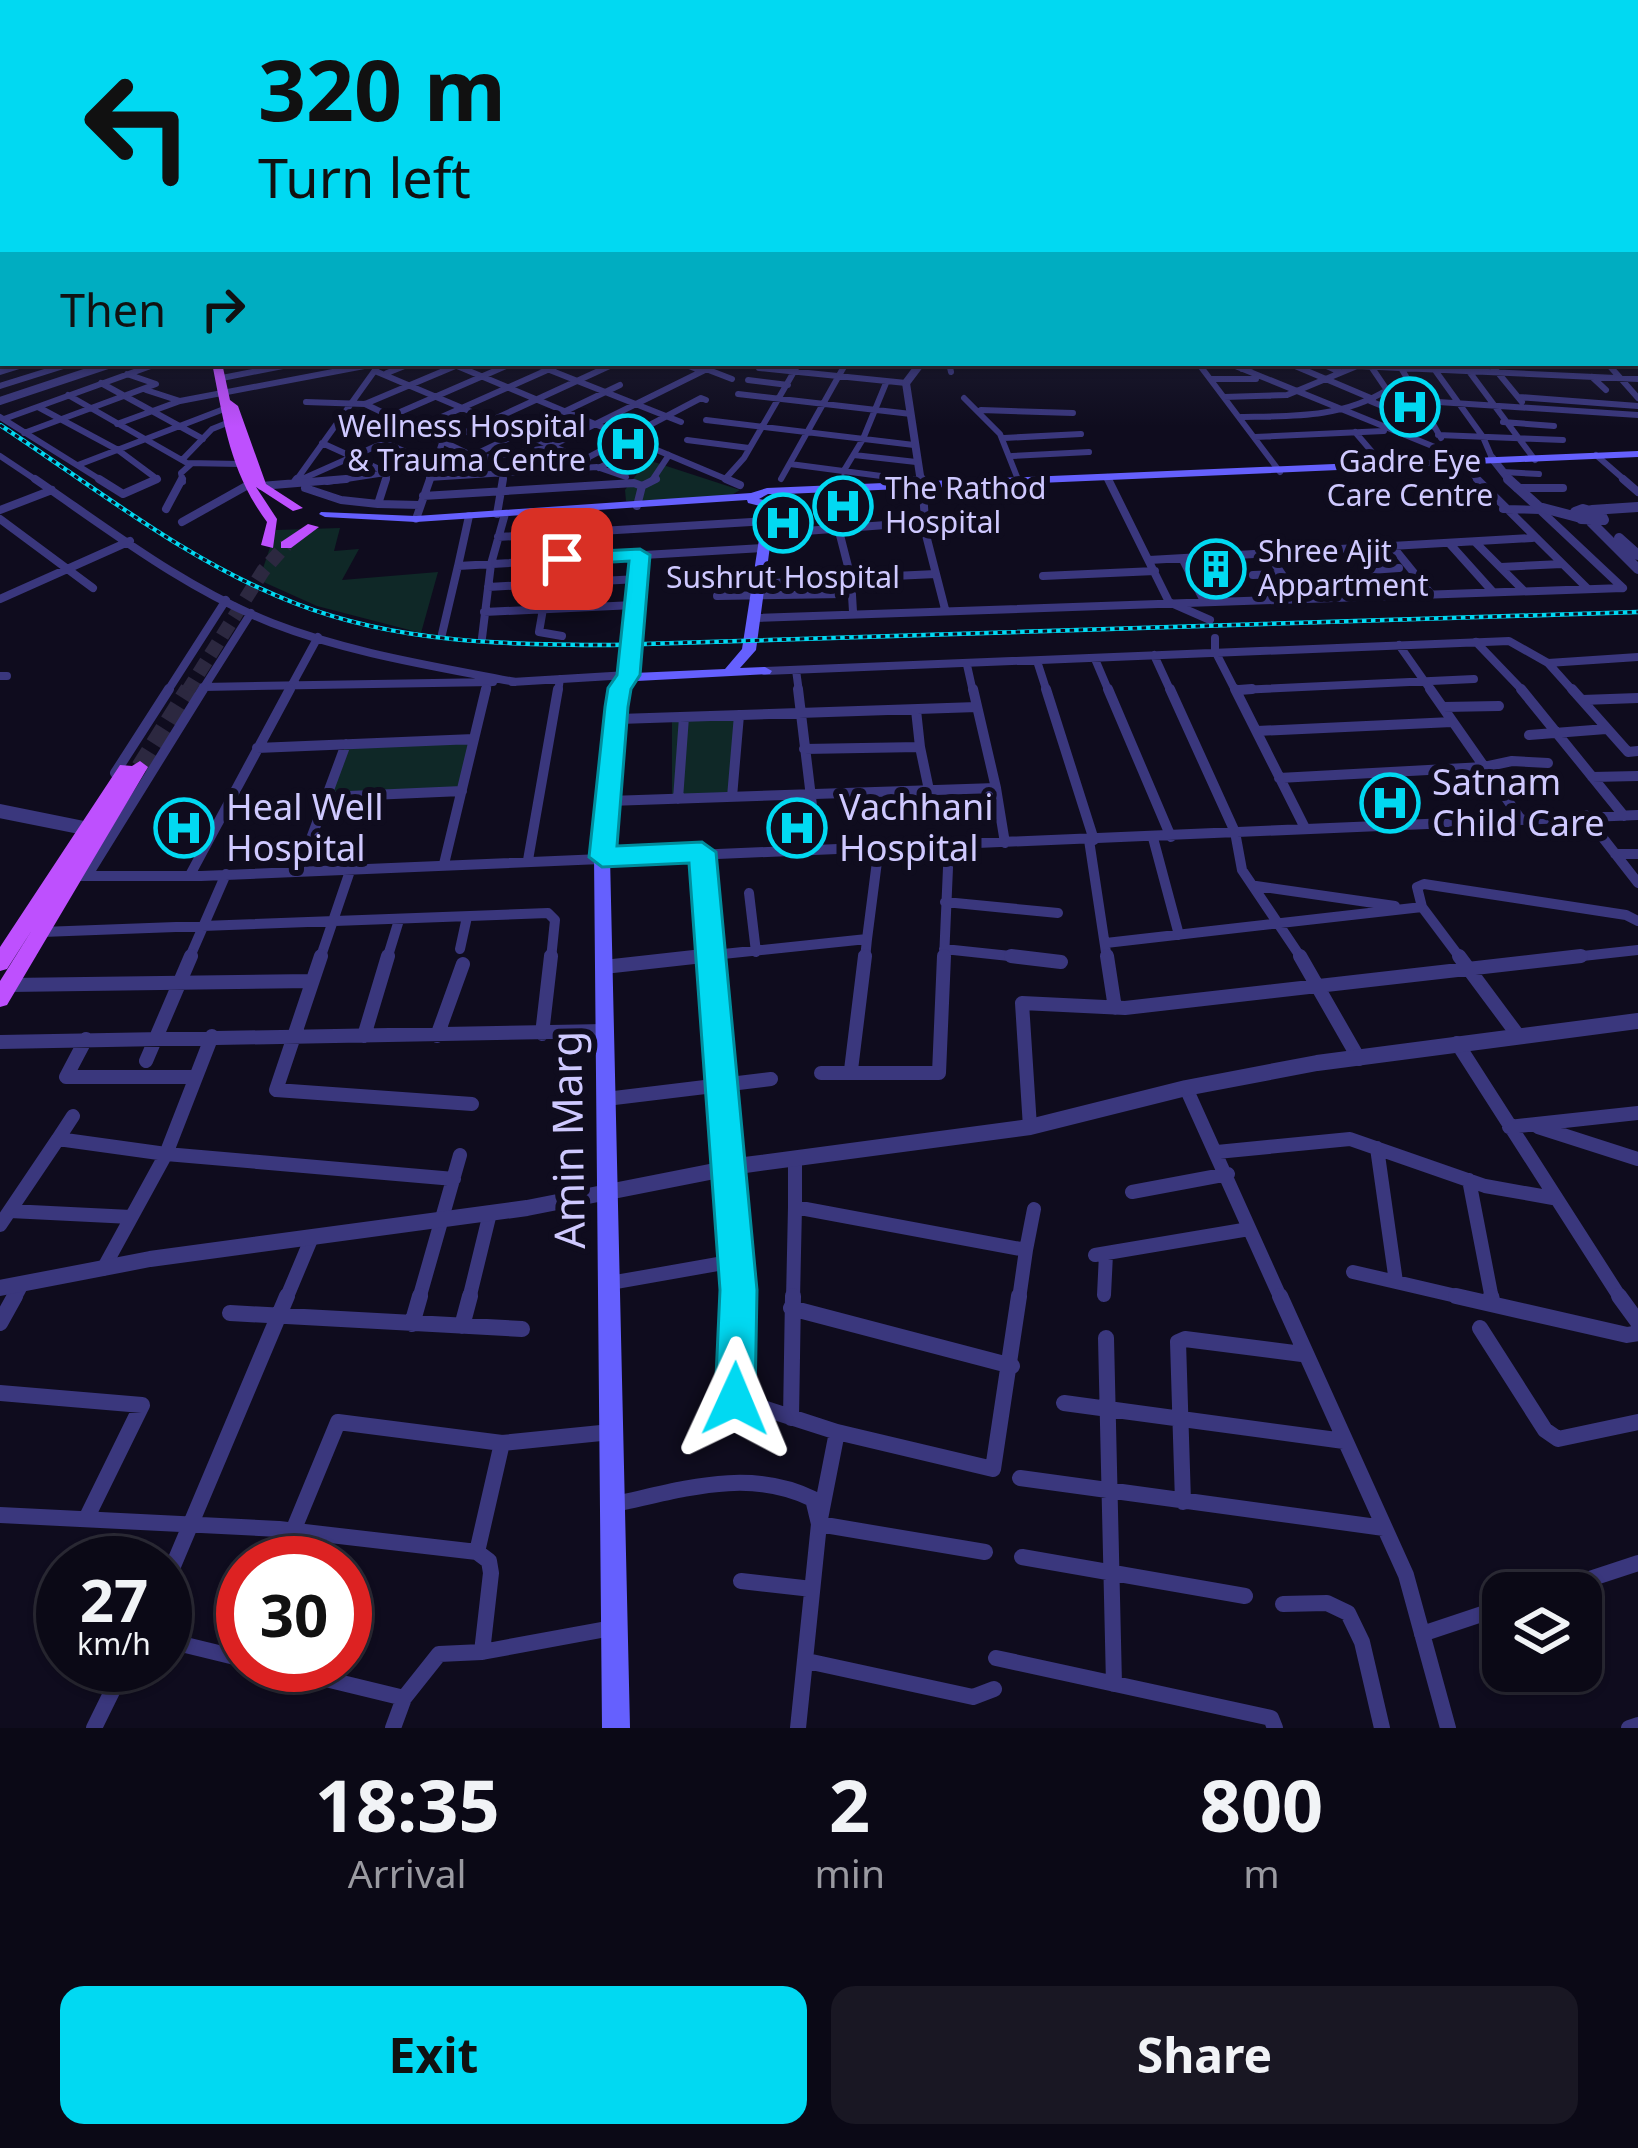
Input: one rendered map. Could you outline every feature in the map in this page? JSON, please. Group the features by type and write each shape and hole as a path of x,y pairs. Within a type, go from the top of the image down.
{"main road":[{"path":"219,366 241,464 271,522 268,544"},
{"path":"226,407 233,406 253,486 297,508"},
{"path":"325,514 387,519 420,506 469,516 730,500 767,505 921,486 1383,465 1454,456 1537,467 1596,455 1638,454"},
{"path":"767,505 921,486 1109,480"},
{"path":"729,672 749,650 767,505"},
{"path":"286,544 313,527"},
{"path":"749,650 765,671"},
{"path":"626,680 765,671"},
{"name":"Amin Marg","path":"616,1728 615,1432 602,857 626,680"},
{"path":"0,963 84,827 129,771"},
{"path":"4,992 38,932 80,876 129,771"}],"street":[{"path":"0,386 61,366"},
{"path":"70,366 83,374"},
{"path":"0,401 106,366"},
{"path":"2,418 150,366"},
{"path":"222,378 284,366"},
{"path":"315,366 320,374"},
{"path":"78,465 274,384 356,366"},
{"path":"387,373 404,366"},
{"path":"307,402 365,404 452,366"},
{"path":"460,366 727,478 767,505 838,527 926,523"},
{"path":"391,416 506,366"},
{"path":"539,366 681,422"},
{"path":"297,484 557,366"},
{"path":"420,506 442,443 609,366"},
{"path":"691,366 732,379"},
{"path":"182,522 253,486 297,484 549,448 713,366"},
{"path":"458,566 669,553 767,505 844,366"},
{"path":"919,366 907,383 916,462 944,609"},
{"path":"1200,366 1278,470"},
{"path":"1235,366 1454,456"},
{"path":"1242,369 1252,366"},
{"path":"1295,366 1438,434 1563,440"},
{"path":"1327,366 1340,372"},
{"path":"1224,398 1292,393 1350,366"},
{"path":"1241,417 1343,411 1371,400 1388,390 1370,366"},
{"path":"1401,366 1454,456 1588,589"},
{"path":"1432,366 1638,379"},
{"path":"754,618 1623,586 1516,488 1432,366"},
{"path":"1492,366 1526,408"},
{"path":"1522,366 1528,374"},
{"path":"1610,366 1637,400"},
{"path":"1465,367 1537,467"},
{"path":"759,368 797,368 907,383"},
{"path":"727,478 797,368"},
{"path":"346,369 387,373 549,448 626,477"},
{"path":"297,484 376,369"},
{"path":"266,370 280,394"},
{"path":"4,371 23,379"},
{"path":"24,434 155,383 127,374"},
{"path":"1561,376 1575,392"},
{"path":"1592,377 1606,390"},
{"path":"527,379 557,390"},
{"path":"1211,379 1263,379"},
{"path":"748,380 788,385"},
{"path":"843,472 886,382"},
{"path":"101,383 203,439"},
{"path":"476,457 620,385"},
{"path":"429,478 586,464 624,438 704,399 670,386"},
{"path":"146,390 209,414"},
{"path":"1292,393 1304,414"},
{"path":"738,394 911,414"},
{"path":"68,395 187,462 241,464"},
{"path":"1519,397 1637,400"},
{"path":"964,398 1004,438 1019,482"},
{"path":"1423,401 1526,408 1637,400"},
{"path":"117,424 185,402 226,407"},
{"path":"365,404 476,457"},
{"path":"2,418 123,494 157,479 118,450 38,407"},
{"path":"166,509 183,483 181,473 187,462 226,407"},
{"path":"981,410 1072,413"},
{"path":"706,420 914,445"},
{"path":"1503,422 1554,426"},
{"path":"1255,437 1392,430"},
{"path":"1354,432 1383,465"},
{"path":"364,433 432,465"},
{"path":"1004,438 1081,434"},
{"path":"1421,442 1438,434"},
{"path":"687,440 749,448"},
{"path":"322,443 388,472"},
{"path":"599,468 642,445"},
{"path":"1012,456 1089,452"},
{"path":"142,466 168,454"},
{"path":"482,638 506,454"},
{"path":"297,484 341,500 420,506 501,492 642,486 656,480 669,455"},
{"path":"854,455 916,462"},
{"path":"1596,455 1638,492"},
{"path":"0,456 251,613 318,637 515,682"},
{"path":"583,509 586,464"},
{"path":"790,464 921,486"},
{"path":"0,470 14,465"},
{"path":"378,504 388,472"},
{"path":"1109,480 1168,602 1210,622 1221,601"},
{"path":"637,506 642,486"},
{"path":"1516,488 1563,488"},
{"path":"52,490 0,515 93,588"},
{"path":"830,496 851,578 853,612"},
{"path":"498,537 641,530 767,505"},
{"path":"1503,509 1629,521"},
{"path":"560,511 539,632 562,636"},
{"path":"1548,513 1605,537 1638,569"},
{"path":"442,634 469,516"},
{"path":"1597,518 1605,537"},
{"path":"1597,518 1629,521"},
{"path":"1629,521 1638,555"},
{"path":"641,530 659,538"},
{"path":"1149,560 1532,538"},
{"path":"0,587 5,597 130,541"},
{"path":"1474,542 1524,591"},
{"path":"1449,543 1493,592"},
{"path":"1393,547 1431,594"},
{"path":"1353,550 1391,595"},
{"name":"Amin Marg","path":"626,680 640,555"},
{"path":"1270,555 1298,598"},
{"path":"1183,560 1204,601"},
{"path":"1501,567 1562,564"},
{"path":"1370,570 1400,568"},
{"path":"1043,576 1155,571"},
{"path":"702,574 844,594"},
{"path":"717,596 758,584 936,574"},
{"path":"1253,575 1281,574"},
{"path":"488,587 638,579"},
{"path":"129,771 115,773 226,600"},
{"path":"484,612 634,605"},
{"path":"80,876 251,613"},
{"path":"190,875 318,637"},
{"path":"1476,642 1624,816"},
{"path":"765,671 1154,655 1215,644 1519,643 1548,663 1606,729 1633,752 1638,765"},
{"path":"1215,644 1305,828"},
{"path":"1400,646 1520,818"},
{"path":"1154,655 1234,832 1242,870 1282,925 1359,1059"},
{"path":"1548,663 1638,657"},
{"path":"1095,658 1171,837"},
{"path":"1037,661 1091,840 1115,1008"},
{"path":"967,665 1005,843"},
{"path":"796,670 818,847"},
{"path":"1239,690 1474,679"},
{"path":"528,860 560,680"},
{"path":"202,686 626,680"},
{"path":"444,864 488,682"},
{"path":"1582,700 1638,698"},
{"path":"1443,707 1499,706"},
{"path":"619,714 684,717 977,707"},
{"path":"916,710 929,790"},
{"path":"732,797 739,715"},
{"path":"679,799 684,717"},
{"path":"1257,730 1453,722"},
{"path":"1529,735 1606,729"},
{"path":"257,748 474,740"},
{"path":"298,871 346,744"},
{"path":"804,749 920,747"},
{"path":"1280,778 1484,767 1513,761 1548,763"},
{"path":"1592,777 1638,776"},
{"path":"609,801 996,788"},
{"path":"326,797 462,791"},
{"path":"0,811 84,827"},
{"path":"1585,815 1638,883"},
{"path":"80,876 1153,838 1638,815"},
{"path":"1153,838 1179,935"},
{"path":"821,1073 939,1073 949,845"},
{"path":"850,1070 879,846"},
{"path":"702,852 735,1261 735,1399 837,1432 993,1469 1034,1209"},
{"path":"1615,854 1638,854"},
{"path":"351,868 276,1090 472,1104"},
{"path":"146,1061 226,874"},
{"path":"1516,1034 1422,907 1416,892 1424,884 1638,921"},
{"path":"1256,886 1404,909"},
{"path":"748,893 756,952"},
{"path":"945,902 1058,914"},
{"path":"1106,943 1422,907"},
{"path":"38,932 554,914 542,1034"},
{"path":"460,949 467,917"},
{"path":"364,1036 399,920"},
{"path":"604,967 867,939"},
{"path":"944,950 1061,962"},
{"path":"1030,1127 1022,1003 1115,1008 1638,950"},
{"path":"437,1036 463,964"},
{"path":"4,992 312,981"},
{"path":"0,1288 490,1213 729,1168 1030,1127 1186,1088 1457,1043 1638,1022"},
{"path":"0,1042 605,1031"},
{"path":"103,1269 166,1154 212,1036"},
{"path":"86,1040 66,1077 194,1078"},
{"path":"1457,1043 1553,1198 1638,1322"},
{"path":"606,1099 771,1079"},
{"path":"1186,1088 1228,1174 1302,1354 1406,1575 1448,1728"},
{"path":"1509,1127 1638,1113"},
{"path":"0,1225 73,1116"},
{"path":"1534,1126 1638,1160"},
{"path":"58,1138 166,1154 454,1179"},
{"path":"1217,1152 1337,1138 1468,1180 1553,1198"},
{"path":"1377,1148 1396,1282"},
{"path":"412,1324 460,1155"},
{"path":"791,1418 795,1159"},
{"path":"1132,1192 1228,1174"},
{"path":"1468,1180 1493,1304"},
{"path":"795,1207 1027,1250"},
{"path":"10,1211 131,1217"},
{"path":"463,1326 490,1213"},
{"path":"1104,1295 1101,1254 1250,1229"},
{"path":"189,1536 312,1237"},
{"path":"609,1283 735,1261"},
{"path":"1353,1272 1627,1335 1638,1333"},
{"path":"0,1323 22,1284"},
{"path":"791,1308 1012,1366"},
{"path":"230,1313 522,1329"},
{"path":"1480,1328 1545,1430 1558,1439 1638,1422"},
{"path":"1106,1338 1114,1684"},
{"path":"1183,1502 1175,1349 1185,1339 1302,1354"},
{"path":"0,1393 142,1406 86,1520"},
{"path":"1064,1403 1344,1441"},
{"path":"293,1531 338,1422 502,1443 615,1432"},
{"path":"799,1728 819,1524 837,1432"},
{"path":"477,1552 502,1443"},
{"path":"1020,1478 1384,1528"},
{"path":"615,1504 715,1485 772,1483 813,1499 819,1524"},
{"path":"0,1515 293,1531 477,1552 489,1561 490,1574 482,1652"},
{"path":"819,1524 985,1552"},
{"path":"1022,1556 1245,1596"},
{"path":"1602,1575 1638,1563"},
{"path":"741,1581 812,1588"},
{"path":"1283,1604 1340,1606 1351,1614 1359,1629 1382,1728"},
{"path":"1422,1634 1482,1614"},
{"path":"393,1728 404,1698 439,1654 482,1652 615,1628"},
{"path":"996,1658 1271,1718 1275,1728"},
{"path":"807,1660 973,1696 994,1689"},
{"path":"372,1690 404,1698"},
{"path":"94,1728 112,1692"},
{"path":"1629,1728 1638,1725"}],"green space":[{"path":"645,463 740,490 728,497 626,501 625,490"},
{"path":"340,528 334,551 359,549 342,580 438,572 421,633 317,606 259,580 276,530"},
{"path":"739,715 732,797 672,799 672,717"},
{"path":"474,739 462,791 326,797 346,744"}],"tunnel":[{"path":"187,692 263,571 286,545"},
{"path":"140,767 189,689"}],"railway":[{"path":"0,425 144,523 257,587 335,617 453,639 613,645 1638,612"}],"place":[{"name":"Gadre Eye Care Centre","path":"1410,407"},
{"name":"Wellness Hospital & Trauma Centre","path":"628,444"},
{"name":"The Rathod Hospital","path":"843,506"},
{"name":"Sushrut Hospital","path":"783,523"},
{"name":"Shree Ajit Appartment","path":"1216,569"},
{"name":"Satnam Child Care","path":"1390,803"},
{"name":"Heal Well Hospital","path":"184,828"},
{"name":"Vachhani Hospital","path":"797,828"}],"route":[{"path":"562,559 640,555 628,679 619,688 616,707 619,719 602,857 702,852 738,1290 735,1399"}]}
